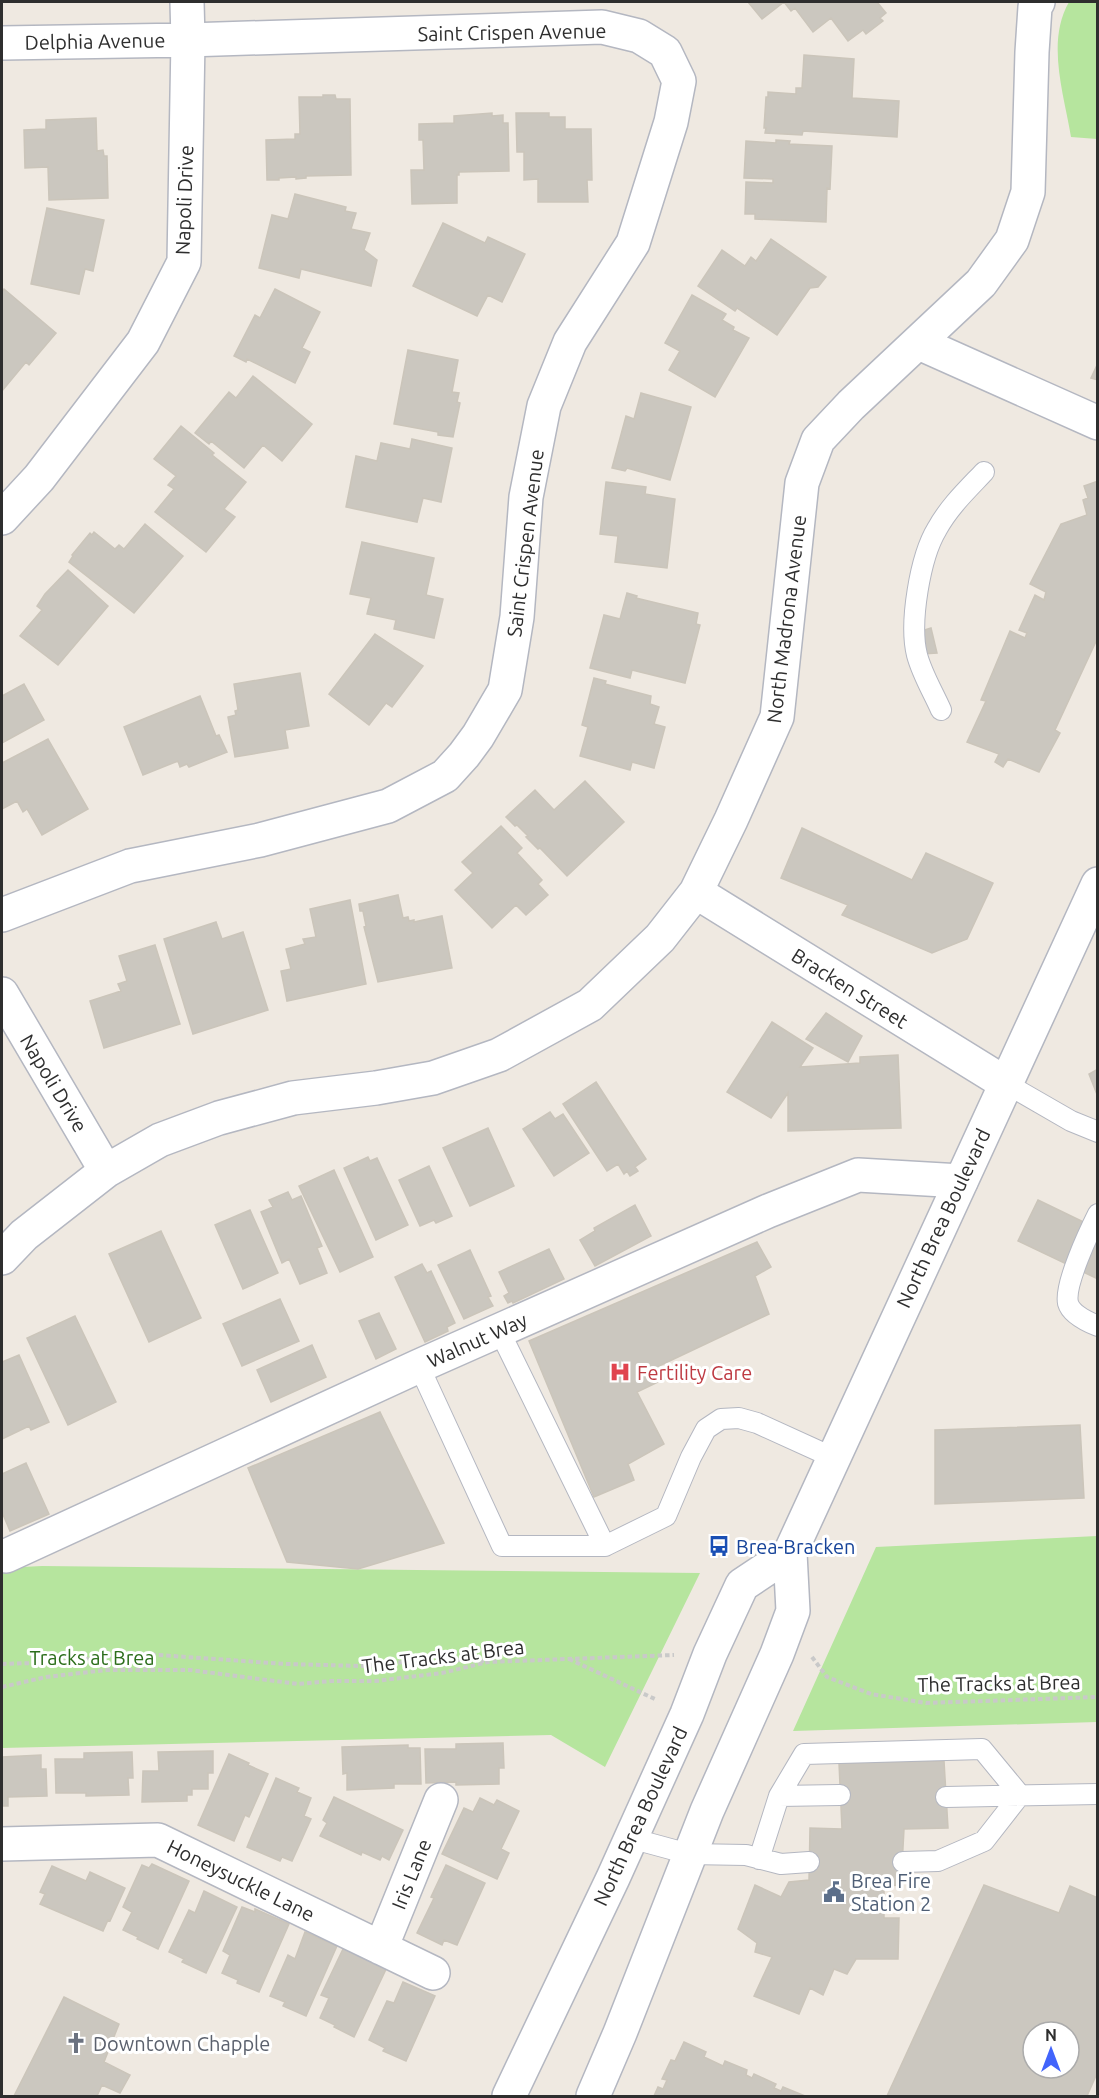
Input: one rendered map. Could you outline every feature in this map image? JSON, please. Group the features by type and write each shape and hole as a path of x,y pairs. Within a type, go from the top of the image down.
{"street":[{"name":"Napoli Drive","path":"2,518 39,478 143,342 184,262 187,2"},
{"name":"North Madrona Avenue","path":"2,1258 24,1235 106,1171 160,1140 219,1118 293,1098 376,1088 433,1078 499,1055 590,1005 660,938 696,892 732,820 777,717 802,483 818,440 851,405 981,283 1012,240 1028,192 1032,52 1035,7 1038,2"},
{"name":"Saint Crispen Avenue","path":"2,915 130,866 260,840 388,806 445,776 464,755 505,690 517,617 526,497 543,406 570,342 633,243 671,122 679,81 665,52 639,36 602,27 188,40"},
{"name":"Delphia Avenue","path":"2,43 188,40"},
{"path":"919,343 1098,423"},
{"name":"North Brea Boulevard","path":"593,2097 689,1854 777,1654 793,1611 790,1553 1098,884"},
{"name":"Bracken Street","path":"696,892 1005,1083"},
{"name":"Napoli Drive","path":"2,994 106,1171"},
{"name":"Walnut Way","path":"6,1556 499,1330 768,1211 858,1175 961,1181"},
{"name":"North Brea Boulevard","path":"509,2097 687,1714 710,1654 742,1585 790,1553"},
{"name":"Iris Lane","path":"381,1948 441,1800"},
{"name":"Honeysuckle Lane","path":"2,1844 158,1840 433,1973"}],"lane":[{"path":"941,710 917,654 914,619 922,568 935,530 955,503 984,472"},
{"path":"1005,1083 1071,1121 1098,1132"},
{"path":"1098,1214 1068,1291 1068,1303 1072,1310 1089,1323 1098,1326"},
{"path":"499,1330 604,1546"},
{"path":"419,1366 502,1546 604,1546 666,1516 706,1429 722,1419 739,1418 757,1423 834,1458"},
{"path":"759,1859 779,1796 804,1754 982,1749 1020,1795"},
{"path":"946,1797 1098,1794"},
{"path":"779,1796 840,1795"},
{"path":"903,1862 938,1861 984,1841 1020,1795"},
{"path":"630,1838 689,1854 746,1855 781,1864 809,1862"}],"path":[{"name":"The Tracks at Brea","path":"809,1652 827,1677 871,1694 926,1702 1098,1697"},
{"path":"2,1664 64,1662 130,1653 286,1664 362,1666 436,1659 488,1662"},
{"name":"The Tracks at Brea","path":"2,1687 46,1677 107,1670 190,1670 298,1684 376,1681 442,1673 488,1662 674,1655"},
{"path":"568,1658 687,1714"}],"green space":[{"path":"1069,2 1097,2 1097,139 1071,137 1061,86 1058,51 1062,18"},
{"path":"1097,1536 1097,1722 793,1731 876,1547"},
{"name":"Tracks at Brea","path":"42,1566 700,1573 605,1767 551,1735 2,1748 2,1568"}],"building":[{"path":"748,2 784,2 762,19"},
{"path":"784,2 877,2 886,13 880,18 883,21 866,34 863,30 848,41 831,18 813,32 795,8 791,11"},
{"path":"804,55 854,59 852,98 899,101 897,137 803,131 802,135 765,133 768,92 796,94 796,88 802,88"},
{"path":"323,95 335,95 336,99 350,99 351,175 267,180 266,140 295,139 295,134 300,134 299,97 323,97"},
{"path":"492,113 492,116 503,115 503,123 508,123 509,171 459,172 457,175 457,203 412,204 411,170 424,170 423,140 419,140 419,124 454,123 454,116"},
{"path":"516,113 549,113 549,117 565,117 565,129 591,129 592,180 587,180 588,202 538,202 538,179 524,180 524,152 517,152"},
{"path":"96,118 97,151 103,150 104,156 107,156 108,198 49,200 48,167 25,168 24,130 46,129 46,120"},
{"path":"776,140 790,141 789,144 832,146 826,222 755,219 755,214 745,214 746,182 773,183 773,179 744,178 746,141 776,143"},
{"path":"295,194 346,207 345,211 356,213 351,229 370,233 364,250 377,260 371,286 301,269 299,278 259,268 272,215 288,219"},
{"path":"47,208 104,220 93,271 85,269 79,294 31,284"},
{"path":"443,223 485,243 488,237 525,254 502,302 488,295 477,316 413,286"},
{"path":"771,239 826,277 818,287 810,288 777,335 737,308 735,311 698,286 722,250 745,266 751,257 756,261"},
{"path":"4,289 56,333 29,365 26,362 2,391 2,292"},
{"path":"275,289 320,312 302,348 310,352 295,383 247,359 246,362 234,356 255,315 260,318"},
{"path":"692,295 726,314 722,320 734,327 733,330 749,338 715,397 669,370 680,351 665,343"},
{"path":"408,350 458,360 452,392 459,393 457,402 460,403 453,437 394,424"},
{"path":"1098,363 1098,380 1091,378"},
{"path":"253,376 312,424 282,461 263,445 244,468 211,441 209,444 195,433 229,392 236,398"},
{"path":"641,393 691,407 670,480 627,468 625,471 612,468 626,416 634,419"},
{"path":"181,426 246,482 224,509 235,517 206,552 155,512 174,489 168,485 176,476 154,459"},
{"path":"412,439 452,448 441,502 423,498 417,522 346,507 356,456 377,461 381,443 410,449"},
{"path":"1098,481 1098,637 1055,730 1060,733 1039,772 1008,759 1003,767 995,762 999,754 967,742 986,701 981,700 1010,631 1025,638 1027,633 1019,630 1035,595 1044,600 1046,592 1030,584 1061,524 1087,515 1083,500 1088,498 1084,486"},
{"path":"606,482 646,487 645,494 675,499 667,568 615,562 618,536 600,534"},
{"path":"145,524 183,556 134,613 69,562 90,533 92,535 94,532 115,549 119,545 124,549"},
{"path":"362,542 434,558 426,595 443,599 434,638 394,629 396,620 367,614 371,598 350,594"},
{"path":"68,570 108,606 58,665 20,636 42,610 37,606 45,594"},
{"path":"627,593 637,596 636,598 698,613 696,624 700,625 685,683 632,670 630,678 590,668 604,615 620,619"},
{"path":"931,628 937,653 922,654 918,632"},
{"path":"375,634 423,666 392,707 386,703 369,725 329,694"},
{"path":"300,673 309,726 285,730 288,748 235,757 228,717 236,715 235,711 238,710 234,684"},
{"path":"594,678 606,681 605,684 651,696 650,704 659,707 654,724 665,727 654,768 632,762 630,770 580,756 588,727 582,725"},
{"path":"24,684 44,720 2,743 2,696"},
{"path":"200,696 216,736 219,735 227,752 189,767 187,764 180,767 178,761 143,775 124,727"},
{"path":"48,739 88,809 42,835 27,809 23,812 17,801 2,809 2,763"},
{"path":"585,781 624,822 567,876 526,837 528,836 517,825 515,826 506,817 535,790 554,810"},
{"path":"501,826 522,848 517,853 542,880 538,884 548,895 526,915 516,905 492,928 455,890 473,873 462,862"},
{"path":"802,828 912,880 926,853 993,883 967,939 932,953 842,915 848,905 781,878"},
{"path":"398,895 403,918 408,917 409,921 442,916 452,968 378,982 364,927 366,926 363,911 360,911 359,904"},
{"path":"350,900 366,984 287,1001 281,971 291,969 286,949 305,944 303,939 316,937 310,909"},
{"path":"216,922 222,939 243,932 268,1010 193,1034 164,939"},
{"path":"155,945 180,1024 104,1048 90,1001 121,991 118,984 127,981 119,956"},
{"path":"826,1013 862,1036 848,1062 806,1039"},
{"path":"772,1022 813,1048 800,1067 860,1063 860,1057 898,1055 901,1128 788,1131 788,1093 771,1118 727,1092"},
{"path":"1098,1069 1098,1097 1089,1074"},
{"path":"596,1082 646,1159 635,1167 638,1171 630,1176 627,1171 624,1174 618,1164 607,1171 563,1104"},
{"path":"550,1112 555,1119 563,1114 589,1153 554,1176 523,1129"},
{"path":"488,1128 514,1186 470,1206 443,1148"},
{"path":"368,1157 370,1161 377,1158 408,1225 376,1240 344,1168"},
{"path":"429,1166 452,1216 436,1223 434,1220 420,1226 399,1180"},
{"path":"334,1170 373,1257 340,1272 299,1186"},
{"path":"288,1192 292,1200 301,1196 322,1246 317,1248 327,1273 300,1284 289,1259 282,1263 261,1212 273,1207 269,1200"},
{"path":"1038,1200 1098,1229 1098,1279 1018,1241"},
{"path":"635,1205 651,1236 595,1266 580,1240 595,1231 594,1228"},
{"path":"250,1210 278,1273 243,1289 215,1225"},
{"path":"161,1231 201,1318 149,1342 109,1254"},
{"path":"757,1242 771,1267 755,1276 769,1314 659,1366 664,1379 637,1392 664,1444 628,1464 634,1480 594,1497 529,1341"},
{"path":"549,1249 564,1279 513,1303 512,1301 508,1303 504,1296 509,1293 499,1272"},
{"path":"470,1250 491,1296 488,1297 493,1306 464,1319 438,1265"},
{"path":"422,1264 427,1273 431,1271 455,1323 447,1327 448,1331 425,1342 395,1277"},
{"path":"280,1299 299,1341 242,1366 223,1324"},
{"path":"379,1313 396,1349 376,1359 359,1321"},
{"path":"75,1316 116,1402 68,1425 27,1338"},
{"path":"312,1345 326,1377 271,1402 257,1370"},
{"path":"19,1355 49,1422 31,1430 29,1426 2,1439 2,1362"},
{"path":"380,1412 444,1543 358,1569 287,1562 248,1468"},
{"path":"1080,1425 1084,1498 935,1504 935,1430"},
{"path":"26,1463 49,1514 10,1531 2,1512 2,1474"},
{"path":"503,1743 504,1768 499,1768 499,1784 426,1783 425,1749 456,1749 456,1744"},
{"path":"408,1745 408,1748 420,1748 421,1784 394,1784 394,1788 347,1790 347,1773 343,1774 342,1747"},
{"path":"213,1751 213,1773 208,1773 208,1789 192,1789 192,1795 187,1795 187,1801 142,1802 143,1771 159,1771 158,1752"},
{"path":"132,1752 133,1778 128,1778 129,1795 86,1796 86,1793 56,1793 55,1759 84,1759 84,1753"},
{"path":"229,1754 268,1774 249,1817 245,1815 234,1841 198,1825"},
{"path":"41,1755 41,1769 46,1769 47,1796 8,1797 8,1806 2,1806 2,1757"},
{"name":"Brea Fire Station 2","path":"944,1761 948,1828 904,1829 901,1885 884,1886 884,1918 899,1918 898,1959 856,1959 847,1974 834,1969 823,1995 810,1988 799,2014 754,1996 772,1957 755,1952 757,1943 738,1929 755,1885 781,1897 789,1882 809,1880 810,1828 842,1829 839,1763"},
{"path":"276,1778 299,1788 297,1792 311,1798 304,1816 311,1819 292,1861 282,1857 280,1861 247,1847"},
{"path":"334,1797 403,1830 389,1860 382,1856 380,1860 362,1852 361,1855 320,1836 327,1823 323,1820"},
{"path":"480,1798 494,1805 497,1800 519,1811 501,1849 509,1853 497,1879 442,1854 464,1808 473,1812"},
{"path":"152,1864 189,1881 158,1949 123,1930 132,1912 123,1907 142,1865 149,1868"},
{"path":"446,1865 485,1883 457,1945 444,1940 442,1945 417,1933 434,1898 431,1897"},
{"path":"52,1866 86,1881 90,1872 125,1888 103,1931 40,1904 45,1894 40,1892"},
{"path":"984,1885 1059,1913 1070,1886 1098,1898 1098,2071 1087,2096 887,2096"},
{"path":"204,1891 237,1907 206,1973 182,1962 184,1959 169,1952 189,1910 195,1913"},
{"path":"242,1907 255,1912 255,1909 289,1924 259,1992 237,1983 238,1980 222,1973 230,1955 223,1951"},
{"path":"305,1932 337,1946 306,2016 283,2006 285,2002 270,1996 288,1955 295,1959"},
{"path":"344,1947 387,1967 354,2037 320,2018 329,1998 321,1995"},
{"path":"403,1982 435,1996 406,2061 383,2051 385,2048 369,2040 387,2001 394,2003"},
{"name":"Downtown Chapple","path":"64,1997 119,2024 104,2062 130,2075 120,2093 102,2085 97,2096 14,2096"},
{"path":"684,2042 706,2052 704,2057 723,2066 725,2061 747,2070 746,2075 752,2078 754,2074 776,2084 774,2088 781,2091 783,2087 805,2096 654,2096 658,2087 663,2089 667,2080 662,2079 671,2060 675,2061"}],"place":[{"name":"Fertility Care","path":"620,1372"},
{"name":"Brea-Bracken","path":"719,1546"},
{"name":"Brea Fire Station 2","path":"834,1892"},
{"name":"Downtown Chapple","path":"76,2043"}]}
